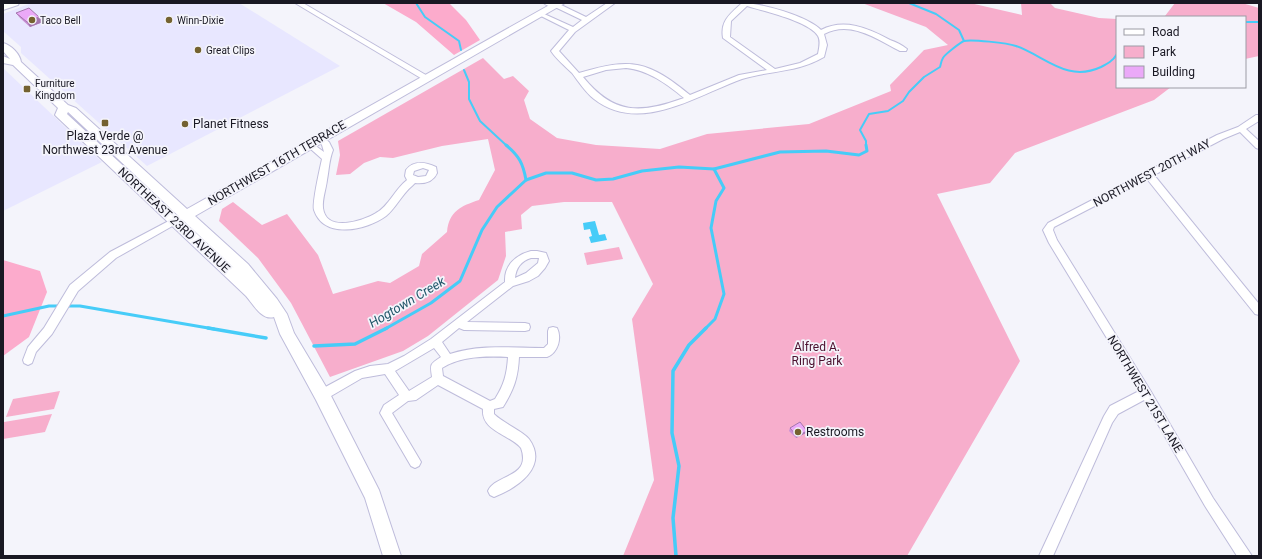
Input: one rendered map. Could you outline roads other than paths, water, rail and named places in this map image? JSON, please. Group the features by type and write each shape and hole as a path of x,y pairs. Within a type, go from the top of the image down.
{"main road":[{"path":"3,7 14,3"}],"street":[{"path":"298,3 427,78"},
{"path":"612,3 575,30 559,44 555,51 560,59 598,97 613,106 628,110 647,111 672,106 742,77 773,71 811,62 821,56 824,41 821,33 813,27 745,3 730,16 726,24 725,31 727,38 773,71"},
{"path":"554,4 588,20"},
{"name":"NORTHWEST 16TH TERRACE","path":"28,360 32,350 48,331 74,288 113,255 540,14 554,4"},
{"path":"540,14 575,30"},
{"path":"821,33 834,27 860,29 903,49"},
{"path":"3,46 15,57 16,63"},
{"name":"NORTHEAST 23RD AVENUE","path":"3,59 16,63 64,107 61,115 180,218 238,263 257,283 282,318 287,334 322,395 373,496 392,556"},
{"path":"578,76 616,66 633,66 659,77 690,99"},
{"name":"NORTHWEST 20TH WAY","path":"1048,230 1051,225 1220,137 1241,129 1259,117"},
{"path":"1241,129 1259,146"},
{"path":"320,138 329,147 325,157 325,170 318,209 325,220 337,226 353,226 378,217 389,208 401,191 413,180"},
{"path":"309,144 325,157"},
{"path":"1149,175 1259,311"},
{"name":"NORTHWEST 21ST LANE","path":"1048,230 1052,241 1063,260 1146,393 1209,502 1245,556"},
{"path":"322,395 359,374 389,369 419,353 486,303 510,283"},
{"path":"459,322 464,326 525,327"},
{"path":"438,379 436,366 447,358 471,354 547,352 554,345 553,331"},
{"path":"435,342 442,349 447,358"},
{"path":"438,379 489,406 499,403 508,389 513,374 514,353"},
{"path":"389,369 391,376 406,396"},
{"path":"415,462 386,413 388,409 406,396 412,396 438,379"},
{"path":"1046,556 1108,420 1114,410 1146,393"},
{"path":"489,406 488,416 497,425 524,442 529,457 527,467 518,477 494,491"}],"water":[{"path":"595,221 599,235 605,234 607,240 591,243 589,237 592,236 590,229 584,230 583,223"}],"waterway":[{"path":"416,3 425,17 459,41 461,50"},
{"path":"909,3 936,14 959,30 964,41"},
{"path":"1246,22 1259,22"},
{"path":"866,145 866,141 860,130 869,114 888,111 903,101 909,92 924,77 940,67 942,59 946,54 964,41"},
{"path":"964,41 989,42 1016,46 1027,50 1057,66 1077,72 1089,71 1101,67 1112,60 1116,55"},
{"path":"464,70 469,82 469,99 480,121 507,146"},
{"path":"714,169 780,152 826,151 859,155 867,151 866,145"},
{"path":"507,146 520,160 526,180"},
{"path":"526,180 546,173 572,173 596,180 613,179 642,171 679,167 714,169"},
{"path":"676,556 673,518 679,466 672,433 673,371 689,345 715,319 724,294 711,228 716,201 724,188 714,169"},
{"name":"Hogtown Creek","path":"385,329 431,303 460,281 482,230 497,207 526,180"},
{"name":"Hogtown Creek","path":"3,316 49,306 60,306"},
{"name":"Hogtown Creek","path":"66,306 80,306 214,329"},
{"name":"Hogtown Creek","path":"208,328 266,338"},
{"name":"Hogtown Creek","path":"314,346 355,344 385,329"}],"place":[{"name":"Taco Bell","path":"32,20"},
{"name":"Winn-Dixie","path":"169,20"},
{"name":"Great Clips","path":"198,50"},
{"name":"Furniture Kingdom","path":"27,89"},
{"name":"Plaza Verde @ Northwest 23rd Avenue","path":"105,123"},
{"name":"Planet Fitness","path":"185,124"},
{"name":"Restrooms","path":"798,432"}],"park label":[{"name":"Alfred A. Ring Park","path":"817,354"}]}
